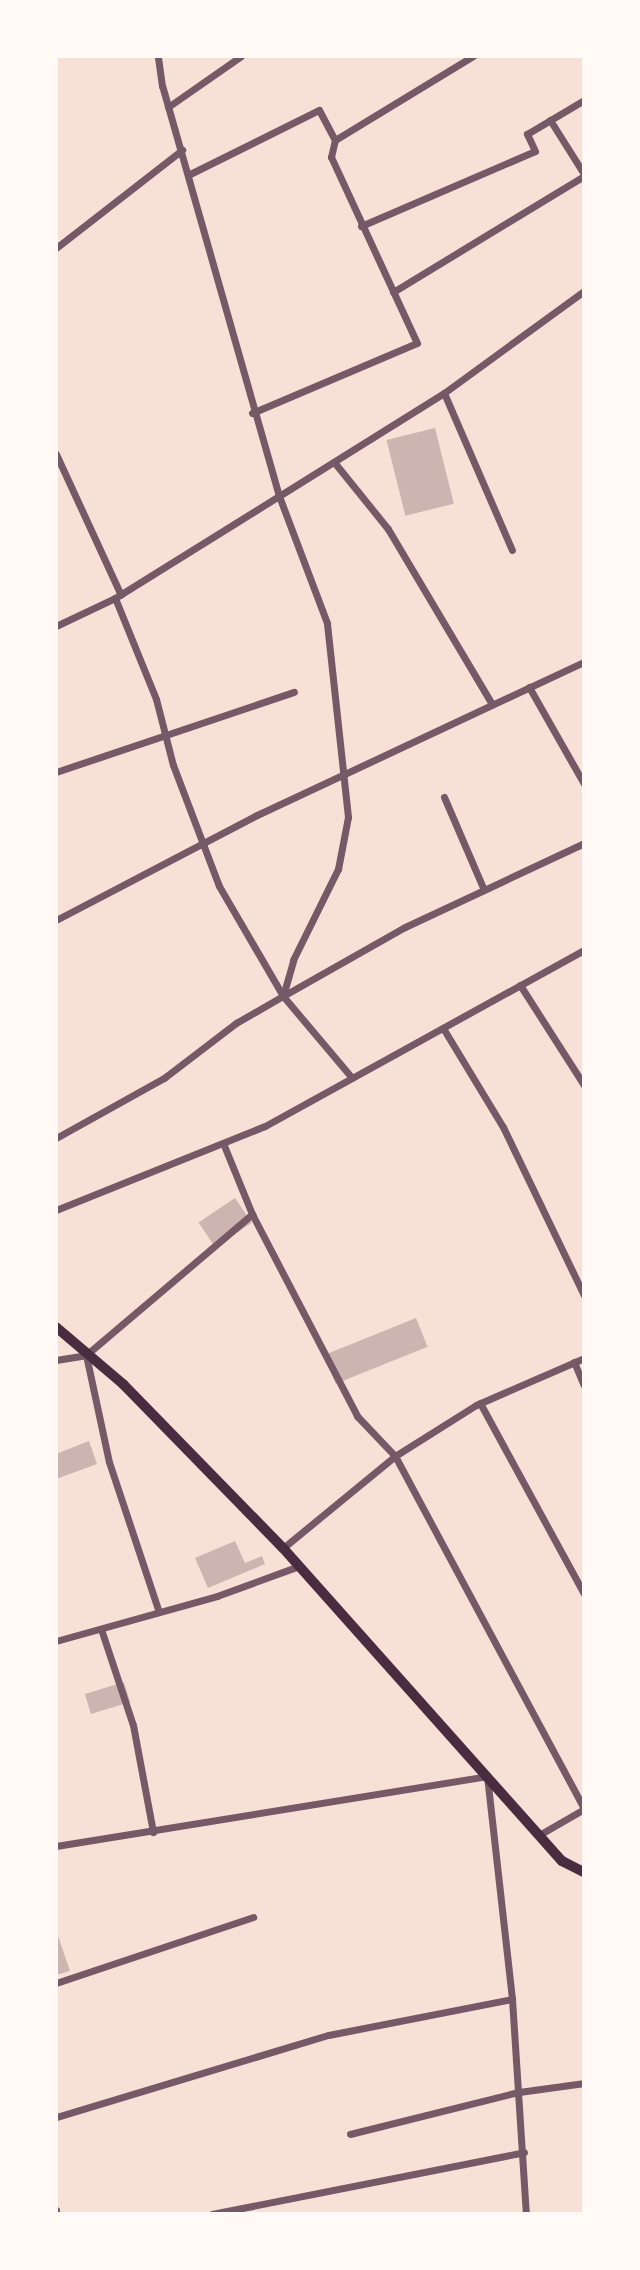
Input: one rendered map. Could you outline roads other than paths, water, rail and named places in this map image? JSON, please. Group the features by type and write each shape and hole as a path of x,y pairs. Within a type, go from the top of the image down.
{"main road":[{"path":"56,1327 123,1384 283,1548 562,1861 584,1872"}],"street":[{"path":"158,56 168,107 190,174 252,413 279,496 327,623 346,773 348,817 338,869 293,960 283,996"},
{"path":"168,107 241,56"},
{"path":"335,140 473,56"},
{"path":"361,226 535,151 527,134 584,100"},
{"path":"190,174 319,110 335,140 331,157 418,343 252,413"},
{"path":"393,292 584,175 550,120"},
{"path":"57,245 182,150"},
{"path":"56,626 118,597 334,463 444,393 584,291"},
{"path":"444,393 512,550"},
{"path":"56,454 118,597 156,699 166,737 206,842 219,886 283,996 352,1079"},
{"path":"334,463 388,529 492,704"},
{"path":"56,920 346,773 584,662"},
{"path":"529,687 584,784"},
{"path":"56,772 294,692"},
{"path":"444,797 484,890"},
{"path":"56,1138 164,1078 236,1023 404,927 584,843"},
{"path":"56,1210 265,1126 584,950"},
{"path":"520,985 584,1085"},
{"path":"443,1028 503,1127 584,1295"},
{"path":"223,1143 252,1214 357,1416 396,1456 584,1808 539,1835"},
{"path":"56,1360 86,1355 252,1214"},
{"path":"86,1355 110,1462 159,1612"},
{"path":"283,1548 396,1456 481,1403 584,1358"},
{"path":"574,1362 584,1385"},
{"path":"481,1403 584,1594"},
{"path":"56,1641 159,1612 299,1566"},
{"path":"101,1629 133,1724 153,1832"},
{"path":"56,1846 486,1776 512,1999 526,2214"},
{"path":"56,1983 253,1917"},
{"path":"56,2117 328,2035 512,1999"},
{"path":"350,2134 519,2092 584,2083"},
{"path":"212,2214 524,2152"}]}
